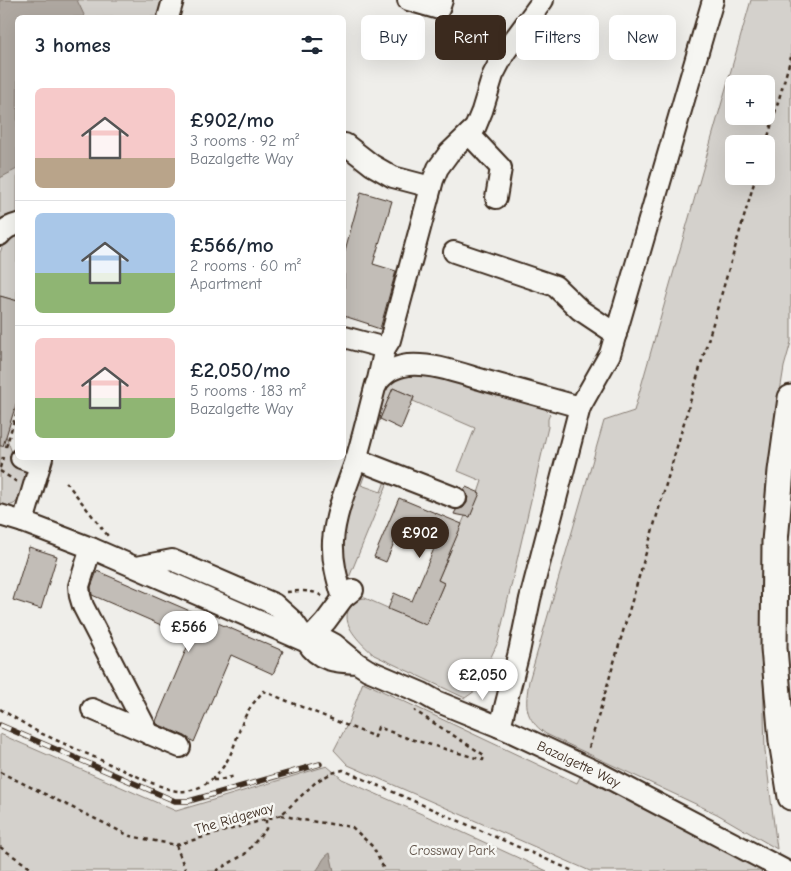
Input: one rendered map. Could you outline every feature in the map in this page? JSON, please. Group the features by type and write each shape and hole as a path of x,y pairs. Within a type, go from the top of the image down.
{"main road":[{"path":"791,398 780,471 775,542 774,648 782,742 791,797"}],"street":[{"path":"169,15 173,0"},
{"path":"408,0 439,10 442,0"},
{"path":"307,642 349,593 337,579 333,542 335,524 356,458 385,348 390,340 433,180 438,168 450,153 475,128 493,75 505,52 543,0"},
{"path":"500,727 520,652 530,599 580,406 610,354 714,0"},
{"path":"469,134 502,168 496,198"},
{"path":"346,145 372,165 393,177 431,187"},
{"path":"0,235 3,231 15,225"},
{"path":"454,252 555,286 580,310 616,334"},
{"path":"346,338 385,348"},
{"path":"376,384 392,369 422,365 449,370 580,406"},
{"path":"356,458 456,498"},
{"path":"23,522 41,461"},
{"name":"Bazalgette Way","path":"0,515 91,548 307,642 311,649 319,656 362,667 436,701 500,727 599,773 786,871"},
{"path":"91,548 80,586 83,606 149,734"},
{"path":"92,709 180,747"}],"path":[{"path":"769,135 791,56"},
{"path":"599,773 587,756 753,185"},
{"path":"0,468 15,418"},
{"path":"66,482 112,541"},
{"path":"346,726 375,737 378,727 407,738 483,760 484,755 415,711 416,708"},
{"name":"The Ridgeway","path":"0,772 130,836 176,845 282,815 318,781 332,773 344,770 573,871"},
{"path":"211,780 235,776"},
{"path":"282,815 352,827 373,848 385,871"},
{"path":"216,871 245,854 266,830 266,820"},
{"path":"176,845 185,871"},
{"path":"0,847 35,871"}],"green space":[{"path":"0,0 167,0 163,15 15,15 15,221 0,226"},
{"path":"751,0 791,0 791,342 784,367 767,473 761,595 765,751 777,849 717,814 546,734 530,717 527,705 529,681 604,421 634,411 725,91 725,125 775,125 775,75 730,75"},
{"path":"15,231 15,300 0,296 0,253 6,236"},
{"path":"424,372 538,400 550,414 498,642 475,691 465,698 374,655 353,633 347,617 348,610 355,599 365,598 426,625 444,583 438,580 465,516 470,517 482,481 458,471 475,428 413,401 414,397 393,388 374,436 368,434 380,390 399,376"},
{"path":"0,435 6,436 15,461 24,472 26,479 20,499 6,507 0,507"},
{"path":"366,457 365,474 361,485 381,492 385,481 388,482 346,585 339,537"},
{"path":"363,682 577,783 580,777 687,827 768,871 590,871 348,765 334,750 348,723"},
{"name":"Crossway Park","path":"0,734 176,811 327,766 342,779 547,871 0,871"}],"shaded area":[{"path":"0,0 77,0 84,15 15,15 15,170 0,178"},
{"path":"330,853 334,871 316,871 325,857"}],"building":[{"path":"361,192 392,201 373,264 396,271 380,329 346,317 346,247"},
{"path":"0,296 15,300 15,408 3,446 0,446"},
{"path":"393,388 414,397 401,429 380,419"},
{"path":"466,487 480,493 470,517 454,514 456,510 463,508 467,503 468,496 464,490"},
{"path":"399,498 462,524 438,580 444,583 426,625 388,609 394,593 412,601 441,532 405,516 386,562 374,557"},
{"path":"29,547 57,556 41,609 13,600"},
{"path":"97,571 283,651 273,674 231,655 194,742 157,724 156,721 191,638 92,595 91,587"}],"railway":[{"path":"0,725 175,801 189,801 320,764"}]}
